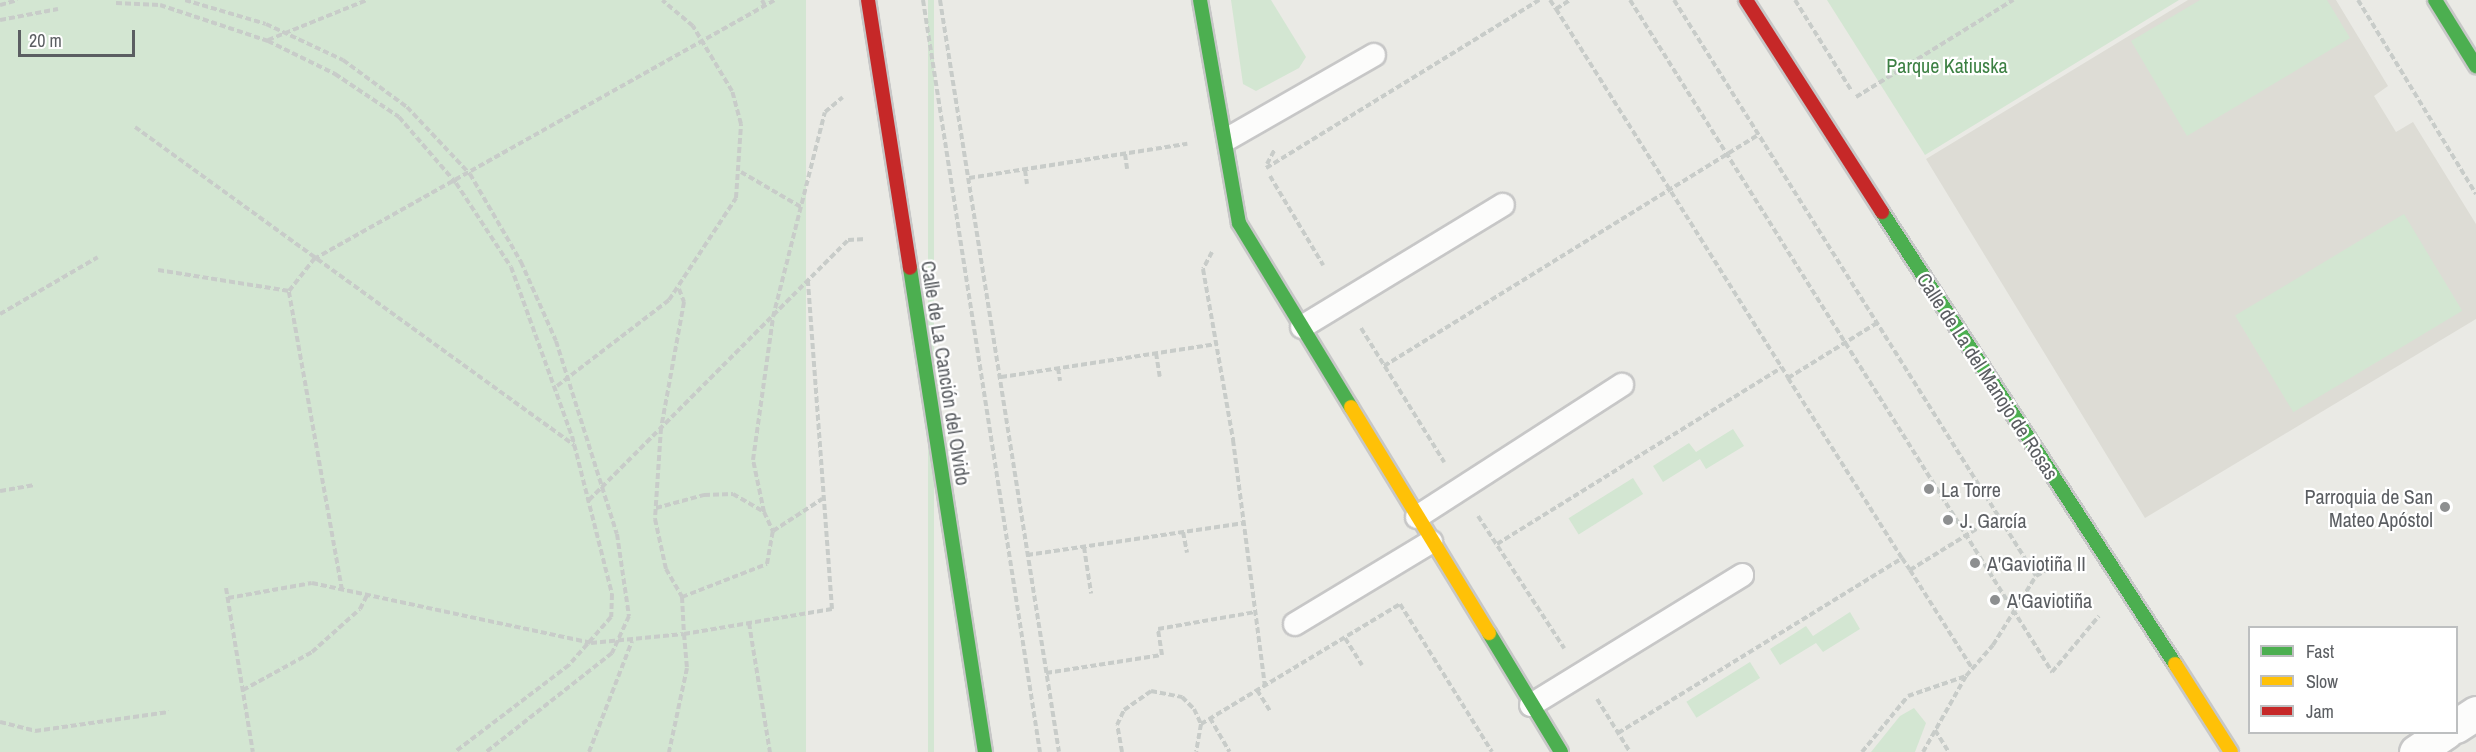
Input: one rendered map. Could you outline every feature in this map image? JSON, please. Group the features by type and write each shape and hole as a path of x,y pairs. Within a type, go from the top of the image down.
{"street":[{"name":"Calle de La Canción del Olvido","path":"868,0 985,752"},
{"path":"1200,0 1229,138 1239,223 1431,542 1561,752"},
{"name":"Calle de La del Manojo de Rosas","path":"1746,0 2231,752"},
{"path":"2434,0 2476,66"},
{"path":"2458,725 2476,713"},
{"path":"2416,752 2443,734"}],"lane":[{"path":"1229,138 1374,55"},
{"path":"1302,327 1503,205"},
{"path":"1417,517 1622,386"},
{"path":"1296,624 1431,542"},
{"path":"1531,705 1742,575"}],"path":[{"path":"0,5 17,0"},
{"path":"185,0 285,32 343,60 407,107 470,174 521,262 568,377 603,488 626,585 629,616 619,644 486,752"},
{"path":"268,40 367,0"},
{"path":"557,386 679,289 729,213 741,172 741,124 732,91 703,42 662,0"},
{"path":"762,0 765,6"},
{"path":"342,590 289,291 315,259 456,183 776,0"},
{"path":"923,0 1040,752"},
{"path":"940,0 1059,752"},
{"path":"1265,168 1539,0"},
{"path":"1550,0 1972,668"},
{"path":"1556,9 1570,0"},
{"path":"1630,0 2014,608 2052,672 2099,616"},
{"path":"1674,0 2036,576"},
{"path":"2358,0 2476,194"},
{"path":"1856,97 2010,1"},
{"path":"116,3 160,5 268,40 335,74 399,117 456,183 511,267 557,386 575,446 612,594 611,617 591,643 455,752"},
{"path":"0,20 58,9"},
{"path":"682,597 767,564 773,531 764,512 753,460 773,317 825,112 843,97"},
{"path":"135,127 575,446"},
{"path":"1189,133 1193,154"},
{"path":"1384,366 1758,135"},
{"path":"1265,168 1279,142"},
{"path":"969,178 1191,144"},
{"path":"1125,154 1127,169"},
{"path":"1265,168 1323,265"},
{"path":"1025,170 1027,184"},
{"path":"741,172 801,207"},
{"path":"589,501 848,240 866,239"},
{"path":"1209,242 1212,253 1203,269 1243,523 1264,686"},
{"path":"0,314 98,257"},
{"path":"158,270 289,291"},
{"path":"228,598 312,582 591,643 619,644 832,609 808,281"},
{"path":"669,752 687,668 682,597 659,546 656,508 661,428 684,302 679,289"},
{"path":"1788,378 1877,323"},
{"path":"1360,327 1444,463"},
{"path":"1001,377 1216,344"},
{"path":"1156,353 1160,377"},
{"path":"1497,544 1782,367"},
{"path":"1058,368 1060,381"},
{"path":"0,491 34,485"},
{"path":"656,508 733,494 764,512"},
{"path":"773,531 823,499"},
{"path":"1910,570 1999,515"},
{"path":"1478,516 1566,652"},
{"path":"1027,555 1243,523"},
{"path":"1183,532 1187,553"},
{"path":"1084,547 1091,593"},
{"path":"1618,733 1902,558"},
{"path":"1923,752 1966,676 1994,645 2014,608 2036,576 2066,560 2071,569"},
{"path":"226,588 253,752"},
{"path":"243,690 312,652 360,609 367,595"},
{"path":"1201,724 1400,604 1492,752"},
{"path":"2094,607 2106,626"},
{"path":"1046,673 1162,655 1158,628 1255,612"},
{"path":"749,623 770,752"},
{"path":"1345,638 1362,666"},
{"path":"589,752 632,641"},
{"path":"1862,752 1908,696 1966,676"},
{"path":"1257,690 1270,711"},
{"path":"1122,752 1118,725 1124,710 1151,691 1182,697 1201,724 1196,752"},
{"path":"1596,698 1630,752"},
{"path":"0,722 35,731 169,712"},
{"path":"1210,718 1230,752"},
{"path":"1934,729 1949,752"}],"shaded area":[{"path":"2188,0 2336,0 2388,86 2374,96 2396,132 2413,122 2476,224 2476,319 2145,518 1926,159"}],"green space":[{"path":"0,0 806,0 806,752 0,752"},
{"path":"928,0 934,0 934,752 928,752"},
{"path":"1231,0 1271,0 1306,57 1299,68 1256,91 1243,84"},
{"name":"Parque Katiuska","path":"1827,0 2179,0 1925,155"},
{"path":"2200,0 2327,0 2350,38 2187,136 2131,41"},
{"path":"2404,214 2462,311 2293,412 2235,315"},
{"path":"1733,429 1744,446 1706,469 1700,459 1663,482 1653,466 1689,443 1696,452"},
{"path":"1633,478 1643,494 1579,534 1569,518"},
{"path":"1850,612 1860,629 1823,652 1816,643 1780,665 1770,649 1806,626 1813,636"},
{"path":"1750,662 1760,678 1696,718 1686,702"},
{"path":"1914,708 1926,723 1915,752 1871,752 1900,716"}],"traffic: fast":[{"path":"1200,0 1239,223 1351,407"},
{"path":"2435,0 2476,66"},
{"path":"1882,212 2175,664"},
{"path":"910,268 985,752"},
{"path":"1489,633 1561,752"}],"traffic: slow":[{"path":"1351,407 1489,633"},
{"path":"2175,664 2231,752"}],"traffic: jam":[{"path":"868,0 910,268"},
{"path":"1746,0 1882,212"}],"place":[{"name":"La Torre","path":"1929,489"},
{"name":"Parroquia de San Mateo Apóstol","path":"2445,507"},
{"name":"J. García","path":"1948,520"},
{"name":"A'Gaviotiña II","path":"1975,563"},
{"name":"A'Gaviotiña","path":"1995,600"}]}
